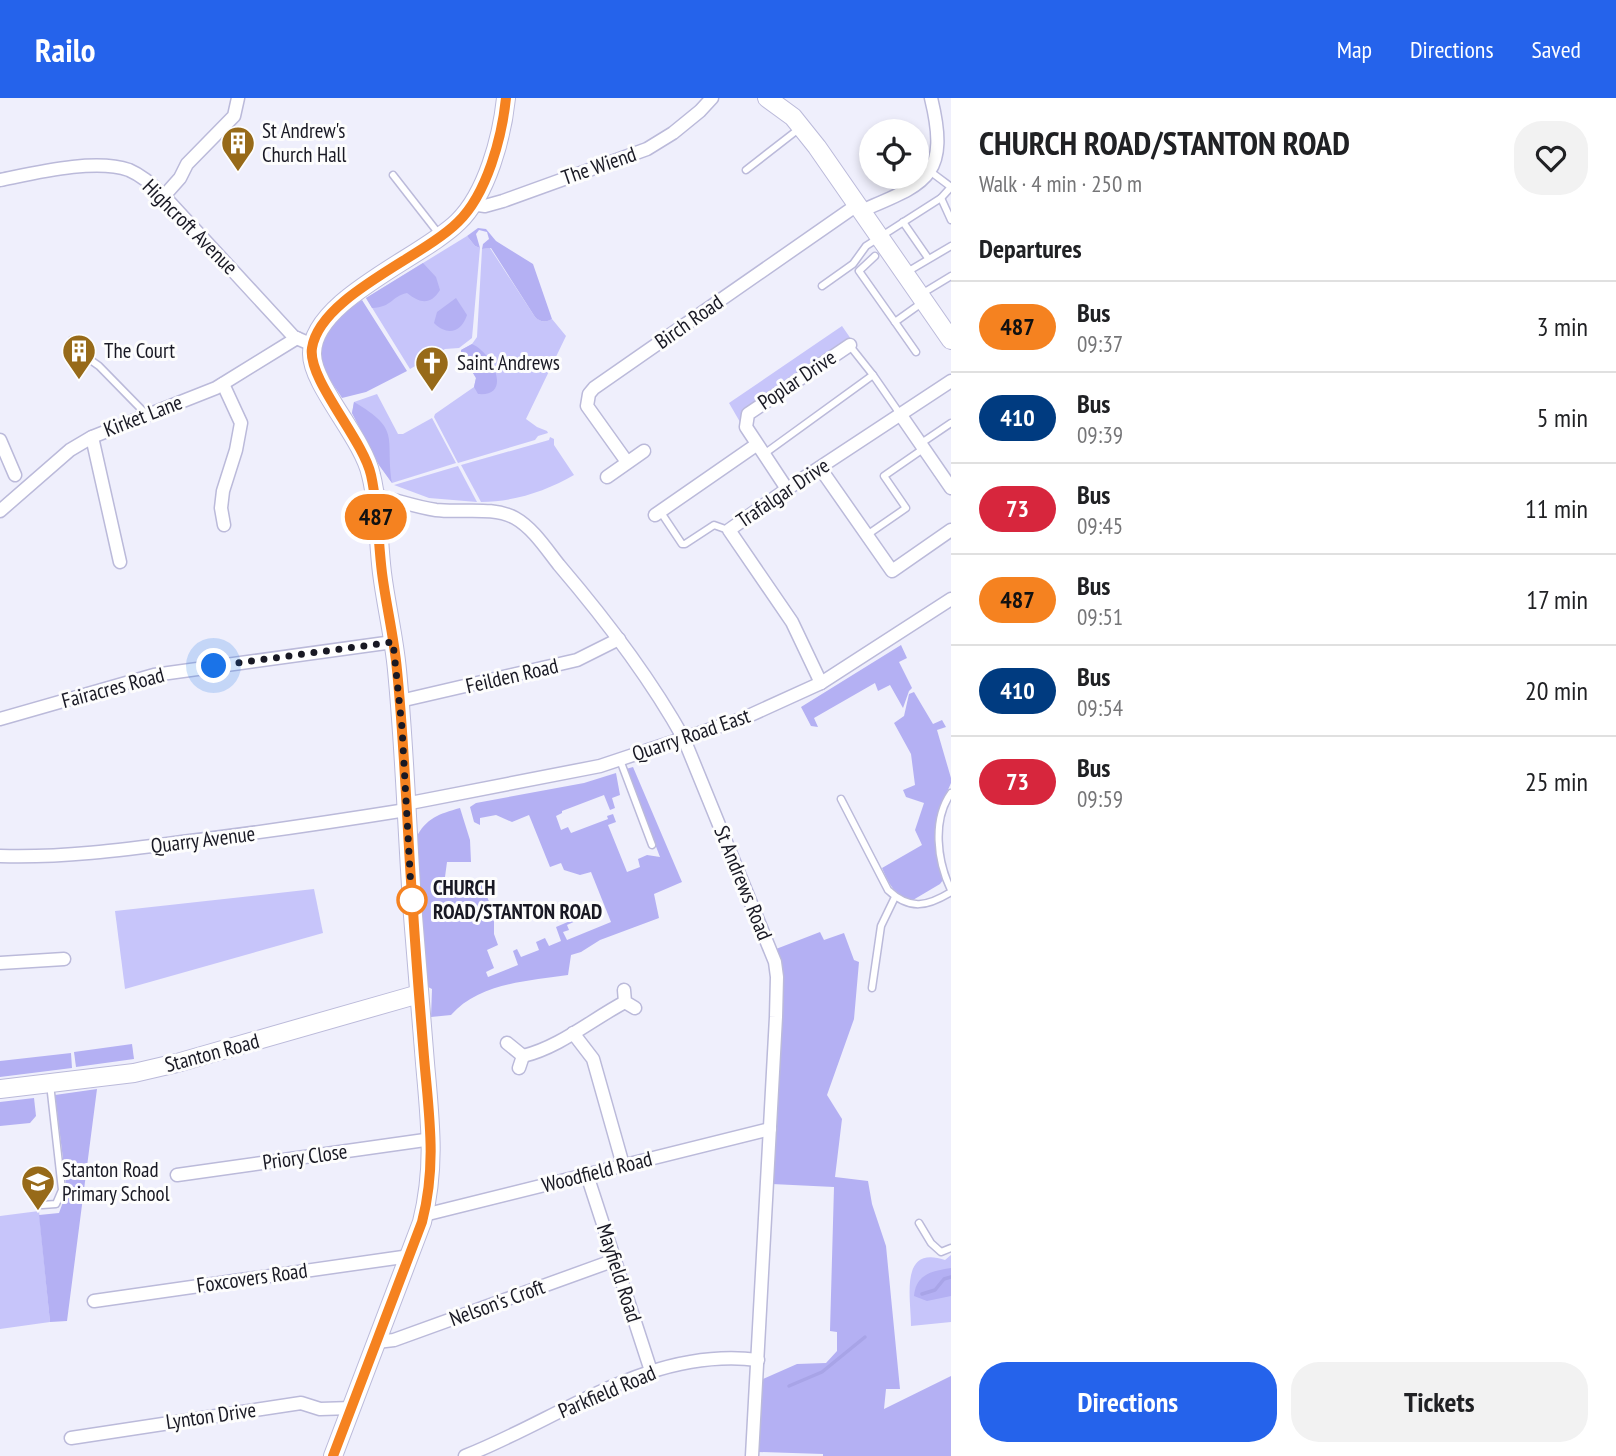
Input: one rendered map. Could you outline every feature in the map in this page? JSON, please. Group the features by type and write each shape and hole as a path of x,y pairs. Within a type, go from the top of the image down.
{"main road":[{"path":"333,1456 424,1215 429,1192 432,1139 419,994 400,701 371,474 364,456 312,363 305,342 342,302 459,222 496,154 503,127 506,98"},
{"path":"767,98 793,117 801,127 951,340"},
{"name":"Stanton Road","path":"0,1088 134,1073 419,994"}],"street":[{"path":"164,196 180,178 187,164 234,116 238,98"},
{"name":"The Wiend","path":"471,204 485,206 503,201 647,149 682,126 712,98"},
{"path":"859,208 920,185 935,175 943,163 942,130 931,98"},
{"name":"Highcroft Avenue","path":"0,180 103,166 128,170 149,181 305,342"},
{"name":"Birch Road","path":"627,462 587,406 589,394 594,388 859,208"},
{"name":"Kirket Lane","path":"0,510 70,450 92,437 223,384 305,342"},
{"name":"Poplar Drive","path":"787,489 746,427 748,414 850,345"},
{"name":"Trafalgar Drive","path":"821,683 792,622 729,530 951,381"},
{"path":"223,384 242,423 223,491 221,508 224,526"},
{"path":"900,414 951,488"},
{"path":"92,437 120,562"},
{"path":"0,440 15,475"},
{"path":"658,513 672,496 760,450"},
{"path":"607,477 644,451"},
{"path":"820,468 892,571 951,530"},
{"name":"St Andrews Road","path":"374,495 433,510 496,512 516,518 530,530 650,680 684,739 775,962 777,977 771,1129 752,1456"},
{"name":"Quarry Road East","path":"406,807 620,760 744,718 821,683 951,599"},
{"name":"Feilden Road","path":"400,701 577,660 619,639"},
{"name":"Fairacres Road","path":"0,719 154,675 393,642"},
{"name":"Quarry Avenue","path":"0,856 24,857 119,850 293,828 406,807"},
{"path":"0,963 64,958"},
{"path":"508,1043 521,1062 628,1000"},
{"path":"573,1032 593,1059 623,1166"},
{"name":"Woodfield Road","path":"424,1215 771,1129"},
{"name":"Priory Close","path":"177,1175 432,1139"},
{"name":"Mayfield Road","path":"587,1175 651,1371"},
{"name":"Foxcovers Road","path":"93,1301 410,1255"},
{"name":"Nelson's Croft","path":"377,1342 394,1340 615,1260"},
{"name":"Parkfield Road","path":"465,1456 651,1371 712,1358 758,1360"},
{"name":"Lynton Drive","path":"71,1438 301,1403 320,1409 352,1408"}],"lane":[{"path":"746,170 801,127"},
{"path":"393,175 440,236"},
{"path":"822,286 853,264 866,246 879,236 941,198 951,187 935,175"},
{"path":"941,198 951,220"},
{"path":"903,222 928,258"},
{"path":"905,273 951,246"},
{"path":"875,256 859,271 916,352"},
{"path":"895,322 951,276"},
{"path":"72,340 82,354 99,366 146,414"},
{"path":"850,345 900,414"},
{"path":"760,450 873,375"},
{"path":"867,535 906,508 884,476 951,423"},
{"path":"658,513 682,544 714,525 729,530"},
{"path":"620,760 652,845"},
{"path":"841,799 888,890 895,897 911,904 932,904 951,891 938,841 943,806 951,793"},
{"path":"872,988 881,926 895,897"},
{"path":"42,1205 56,1204 62,1190 49,1083"},
{"path":"919,1223 931,1243 941,1252 951,1248"}],"shaded area":[{"path":"478,228 486,229 496,241 533,264 552,319 543,321 535,317 491,248 482,249 489,239 487,232 479,230 476,234 480,248 475,246 467,236"},
{"path":"467,236 480,248 472,338 459,348 445,349 410,369 366,298"},
{"path":"490,248 535,317 543,321 552,319 566,336 526,419 548,433 535,440 458,463 434,417 474,387 476,378 461,350 472,344 477,337 482,249"},
{"path":"423,263 436,277 440,290 432,299 421,301 407,293 384,306 372,308 366,298"},
{"path":"456,298 467,315 457,329 444,330 434,323 437,312"},
{"path":"362,300 407,371 366,392 342,398 323,368 322,343 338,318"},
{"path":"842,326 851,339 745,410 740,422 729,403"},
{"path":"472,344 487,356 496,374 495,389 489,393 478,394 474,387 476,378 461,354 461,350"},
{"path":"377,394 398,434 403,434 432,418 456,463 392,483 379,465 352,413 354,402"},
{"path":"354,402 379,420 385,428 390,445 392,483 379,465 352,413"},
{"path":"550,437 554,439 554,445 574,475 529,494 506,500 481,502 461,465 549,440"},
{"path":"458,466 477,502 429,498 394,485"},
{"path":"901,645 907,658 899,662 912,688 903,708 890,685 878,691 875,683 814,718 818,727 811,726 801,707"},
{"path":"914,692 933,724 942,720 946,727 937,730 951,783 938,813 936,838 938,864 943,880 913,900 893,889 882,868 922,845 915,830 924,803 906,797 903,790 915,785 911,754 894,723 904,716 909,694"},
{"path":"633,767 682,882 654,894 659,918 600,940 571,955 568,975 505,985 475,996 451,1015 431,1017 432,989 426,986 416,838 424,826 439,815 460,808 470,840 471,862 447,862 445,877 440,879 445,897 463,894 462,883 479,878 494,913 494,934 498,945 487,950 494,968 486,972 488,977 518,965 513,951 517,949 521,957 539,950 536,942 545,938 549,946 561,941 556,927 577,918 578,920 567,925 569,930 563,932 567,940 611,922 591,872 580,875 564,870 561,863 550,867 529,815 512,822 496,815 480,818 480,825 474,822 470,807 476,803 584,783 616,773 620,795 612,798 615,808 610,810 604,795 562,811 556,816 561,830 568,827 571,833 608,819 607,816 613,814 616,822 608,825 627,872 640,867 638,859 647,855 660,857 626,769"},
{"path":"314,889 323,933 125,989 115,911"},
{"path":"820,932 824,940 844,933 854,960 859,962 854,1019 827,1095 842,1119 835,1177 868,1181 872,1204 886,1246 900,1389 886,1389 884,1409 951,1376 951,1456 823,1456 758,1452 763,1379 797,1364 826,1363 837,1351 837,1332 830,1331 834,1187 772,1184 783,967 776,949"},
{"path":"132,1044 134,1059 76,1067 74,1052"},
{"path":"71,1053 72,1068 0,1077 0,1061"},
{"path":"97,1089 67,1321 50,1322 39,1215 59,1213 67,1191 55,1095"},
{"path":"34,1098 36,1116 30,1123 0,1126 0,1102"},
{"path":"39,1211 50,1322 0,1329 0,1216"},
{"path":"951,1255 951,1322 911,1326 910,1288 914,1267 920,1260 930,1257 945,1260"},
{"path":"951,1268 951,1296 927,1301 914,1296 922,1278 931,1272"}],"waterway":[{"path":"922,1294 935,1290 944,1279 951,1277"},
{"path":"789,1386 822,1372 865,1337"}],"bus line":[{"name":"487","path":"333,1456 422,1222 429,1192 432,1139 409,858 397,668 382,575 371,474 352,433 316,372 311,351 323,321 342,302 459,222 479,191 496,154 503,127 506,98"}],"place":[{"name":"St Andrew's Church Hall","path":"238,173"},
{"name":"The Court","path":"79,381"},
{"name":"Saint Andrews","path":"432,393"},
{"name":"CHURCH ROAD/STANTON ROAD","path":"412,900"},
{"name":"Stanton Road Primary School","path":"38,1212"}],"route":[{"path":"214,666 393,642 402,728 412,907 412,900"}]}
